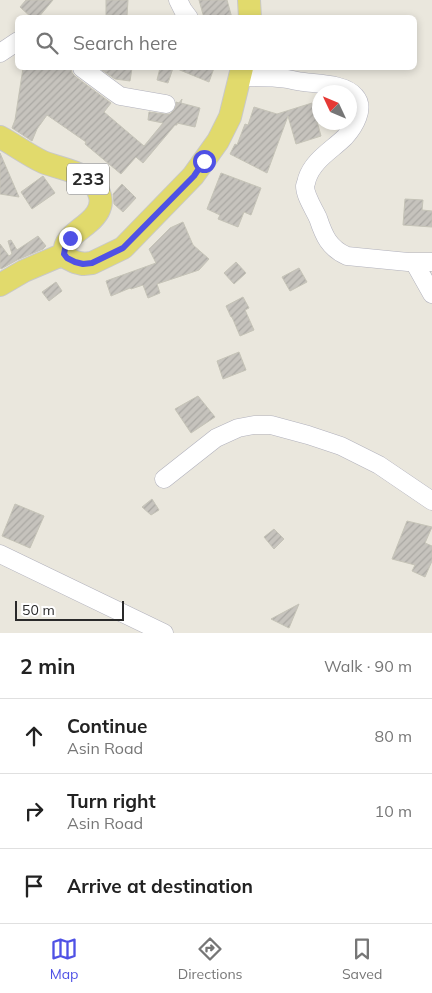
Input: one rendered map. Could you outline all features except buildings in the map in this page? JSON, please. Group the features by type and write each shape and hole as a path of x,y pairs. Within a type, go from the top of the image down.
{"main road":[{"path":"249,0 250,15"},
{"path":"0,285 24,270 64,254 67,258 83,264 92,263 123,248 194,176 218,141 230,117 240,72"},
{"name":"233","path":"1,134 28,155 86,178 94,184 99,192 102,200 100,208 89,222 70,238 66,244 64,254"}],"street":[{"path":"178,0 187,15"},
{"path":"0,53 15,43"},
{"path":"85,70 120,96 166,104"},
{"path":"240,72 333,86 346,90 355,96 359,103 359,112 354,125 345,137 316,163 309,173 305,186 322,231 330,244 347,256 432,262"},
{"path":"414,262 432,294"},
{"path":"164,478 216,438 246,426 271,425 341,446 379,465 432,501"},
{"path":"0,554 164,633"}],"route":[{"path":"70,238 64,249 64,254 67,258 83,264 92,263 123,248 194,176 204,161"}]}
